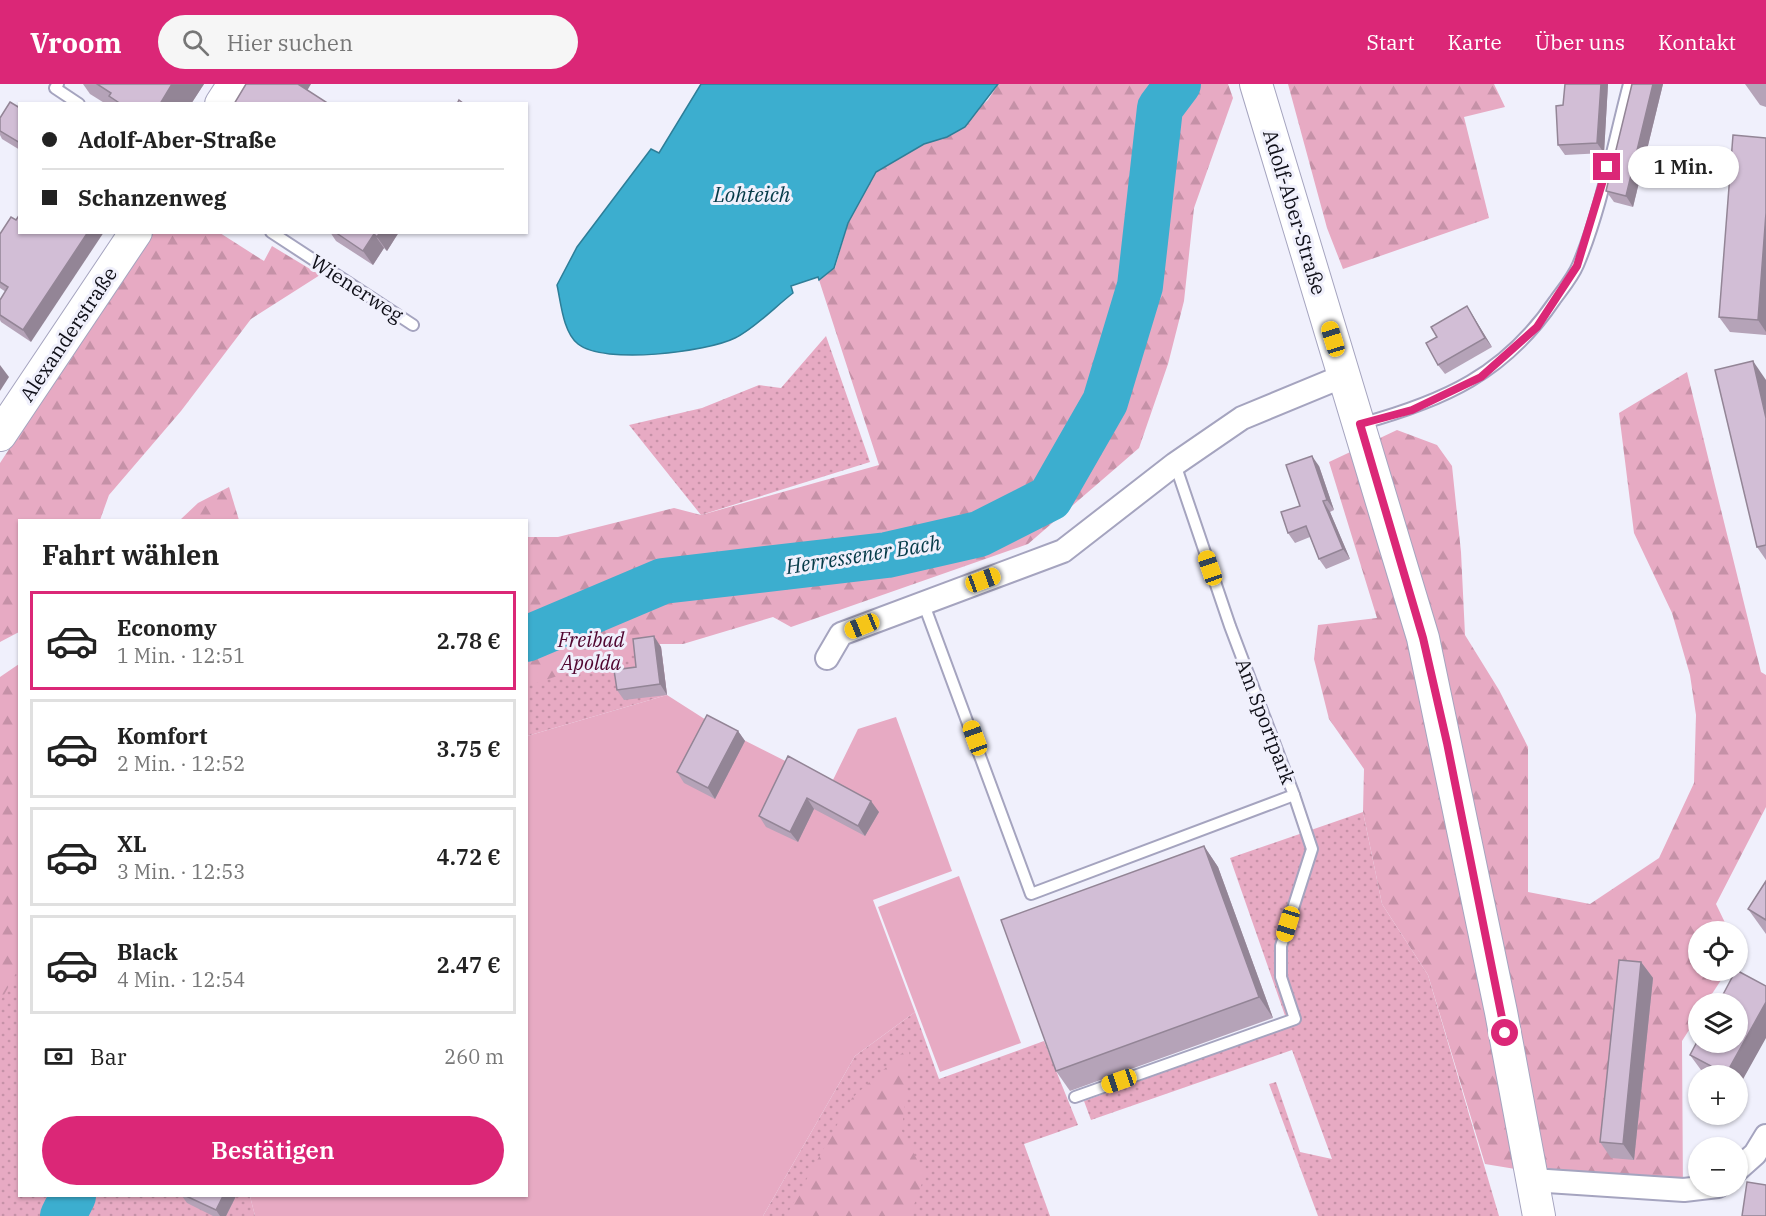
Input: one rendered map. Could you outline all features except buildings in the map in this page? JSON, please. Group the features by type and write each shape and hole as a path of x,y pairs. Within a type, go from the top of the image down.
{"main road":[{"path":"222,102 234,84"},
{"name":"Adolf-Aber-Straße","path":"1256,84 1346,375 1423,638 1442,719 1501,1012 1539,1216"},
{"name":"Alexanderstraße","path":"0,435 135,234"}],"street":[{"path":"827,658 841,634 1063,550 1175,464 1254,411 1346,375"},
{"path":"1748,1160 1755,1154 1766,1136"},
{"path":"1532,1180 1688,1190"}],"lane":[{"path":"58,84 55,88 76,102"},
{"path":"1360,424 1412,410 1481,377 1537,327 1577,266 1602,188 1629,84"},
{"name":"Wienerweg","path":"274,234 414,325"},
{"name":"Am Sportpark","path":"923,602 1031,894 1294,795 1230,626 1175,464"},
{"path":"1075,1097 1295,1019 1281,977 1281,946 1312,849 1294,795"}],"green space":[{"path":"998,84 1228,84 1233,98 1194,208 1184,301 1168,364 1139,448 1028,544 791,627 773,617 683,644 660,644 640,649 528,686 528,537 558,537 674,508 701,515 879,465 819,280 835,268 848,223 876,172 924,144 947,137 988,100"},
{"path":"1288,84 1494,84 1505,107 1464,117 1489,218 1343,269 1327,228"},
{"path":"151,234 222,234 264,261 272,246 320,275 251,319 181,411 109,495 100,519 18,519 18,633 0,642 0,463"},
{"path":"826,336 870,462 701,515 629,425 702,408 759,385 781,388"},
{"path":"1687,372 1761,672 1766,675 1766,807 1716,904 1724,921 1688,921 1688,981 1720,981 1713,993 1688,993 1688,1032 1682,1041 1683,1196 1485,1164 1428,975 1382,904 1363,812 1364,769 1329,719 1314,659 1318,625 1377,618 1329,462 1397,430 1437,445 1452,466 1461,552 1465,635 1499,690 1528,747 1528,892 1590,904 1659,858 1694,783 1696,715 1690,675 1672,613 1634,533 1619,413"},
{"path":"229,487 239,519 181,519 198,503"},
{"name":"Freibad Apolda","path":"614,553 661,647 667,695 528,736 528,576"},
{"path":"18,665 18,970 0,1002 0,677"},
{"path":"667,695 714,725 831,784 858,729 896,717 952,871 873,900 915,1012 855,1056 763,1216 255,1216 250,1197 528,1197 528,736"},
{"path":"18,752 18,1197 250,1197 255,1216 0,1216 0,770"},
{"path":"1363,812 1382,904 1428,975 1499,1216 1318,1216 1269,1084 1276,1082 1300,1152 1332,1159 1292,1050 1091,1120 1084,1101 1289,1027 1230,858"},
{"path":"959,876 1021,1043 940,1072 878,907"},
{"path":"915,1012 939,1079 1044,1041 1078,1125 1024,1144 1050,1216 763,1216 855,1056"},
{"path":"910,1046 902,1131 925,1175 910,1216 786,1216 852,1098"}],"water":[{"name":"Lohteich","path":"701,84 998,84 965,127 947,137 924,144 876,172 848,223 834,268 819,280 818,277 791,286 793,293 742,334 721,343 680,352 632,355 591,350 578,344 569,332 563,317 557,285 577,247 651,149 659,153"}],"waterway":[{"name":"Herressener Bach","path":"528,638 663,581 887,555 979,534 1050,498 1105,402 1140,286 1160,108 1178,84"},
{"name":"Herressener Bach","path":"63,1216 72,1197"}],"route":[{"path":"1505,1033 1447,743 1423,638 1360,424 1412,410 1481,377 1537,327 1577,266 1607,167"}]}
